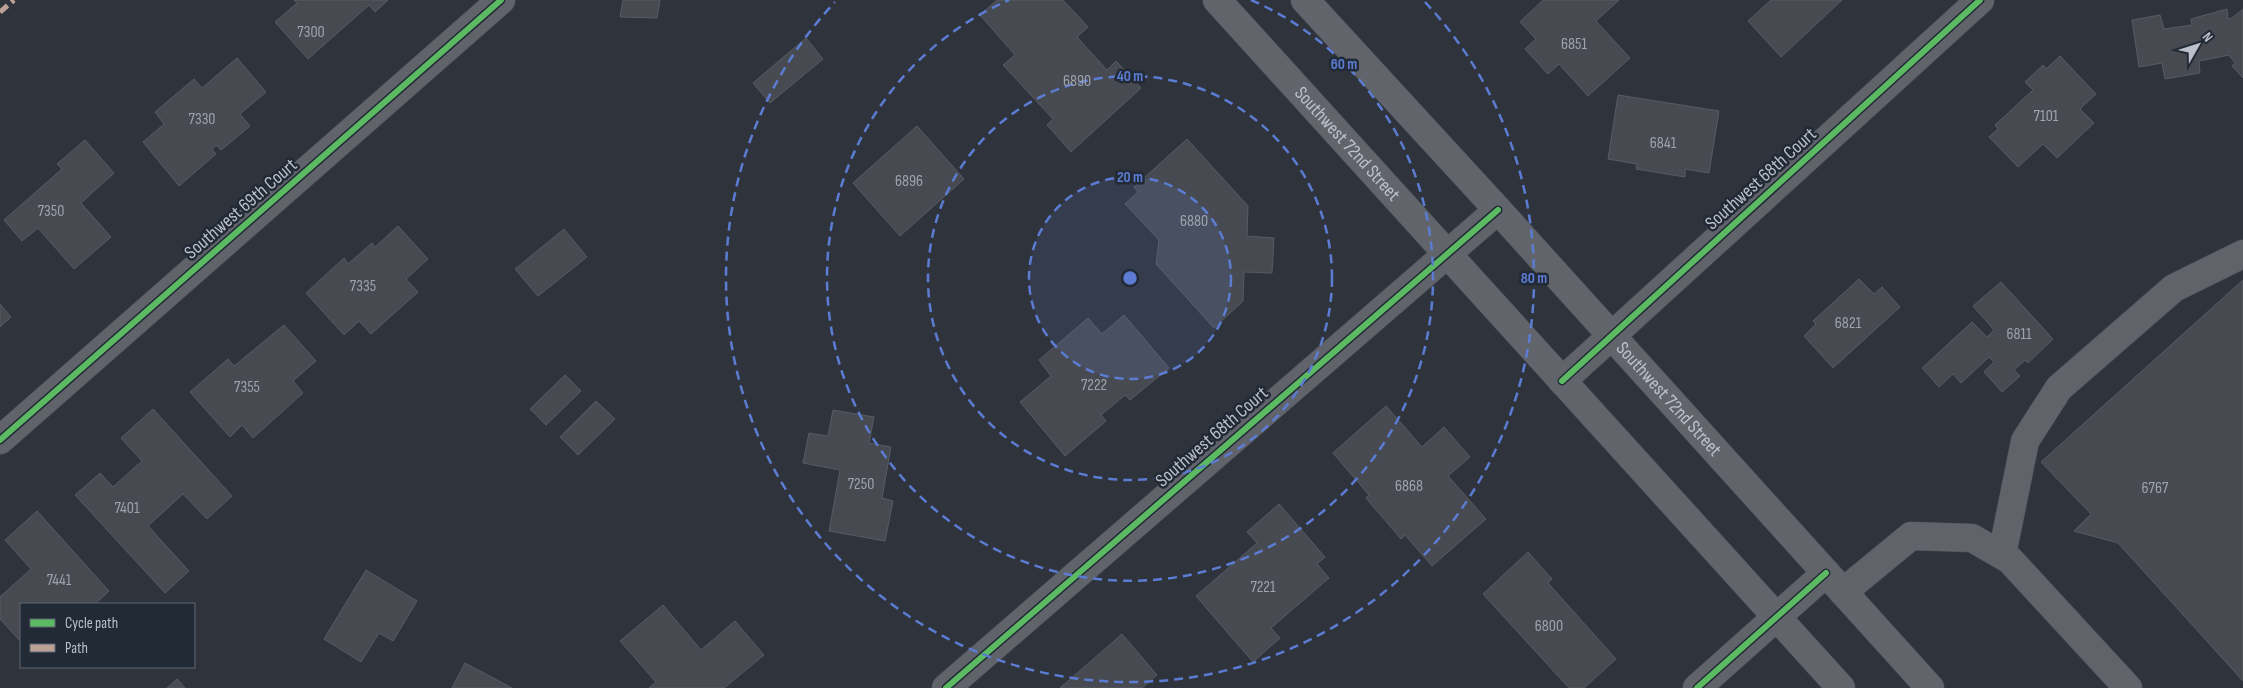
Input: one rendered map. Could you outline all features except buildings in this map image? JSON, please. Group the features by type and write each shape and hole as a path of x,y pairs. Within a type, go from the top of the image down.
{"main road":[{"name":"Southwest 72nd Street","path":"1217,0 1840,688"},
{"name":"Southwest 72nd Street","path":"1305,0 1498,210 1930,688"}],"street":[{"name":"Southwest 69th Court","path":"0,440 501,0"},
{"name":"Southwest 68th Court","path":"1562,381 1610,335 1980,0"},
{"name":"Southwest 68th Court","path":"946,688 1498,210"},
{"path":"2002,555 2025,441 2059,388 2174,288 2243,254"},
{"path":"1697,688 1777,618 1911,536 1972,538 2010,560 2128,688"}],"marked path":[{"path":"0,12 14,0"}],"cycle path":[{"path":"0,440 501,0"},
{"path":"1562,381 1980,0"},
{"path":"946,688 1498,210"},
{"path":"1697,688 1826,573"}]}
